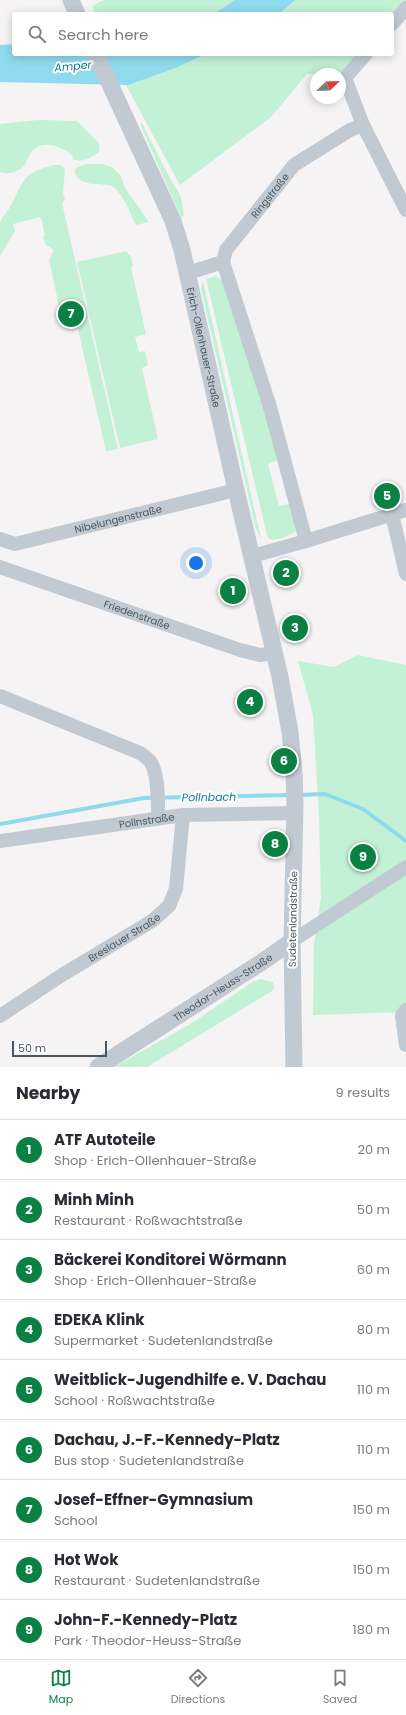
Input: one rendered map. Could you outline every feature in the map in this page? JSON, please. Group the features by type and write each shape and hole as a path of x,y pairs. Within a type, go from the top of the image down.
{"street":[{"path":"71,0 76,12"},
{"path":"394,22 406,8"},
{"name":"Erich-Ollenhauer-Straße","path":"97,56 173,221 188,272 236,490 275,653"},
{"path":"364,56 345,78 363,126 406,210"},
{"name":"Ringstraße","path":"223,262 226,250 294,165 350,130 363,126"},
{"path":"188,272 223,262 270,407 306,541"},
{"name":"Nibelungenstraße","path":"0,539 15,544 236,490"},
{"path":"252,556 406,510"},
{"path":"392,514 406,574"},
{"name":"Friedenstraße","path":"0,567 240,650 260,655 275,653"},
{"name":"Sudetenlandstraße","path":"275,653 290,732 295,785 292,941 294,1067"},
{"path":"0,696 140,753 150,761 154,770 158,818"},
{"name":"Pollnstraße","path":"0,841 183,815 295,809"},
{"name":"Breslauer Straße","path":"0,1016 62,975 152,921 169,906 176,889 183,815"},
{"name":"Theodor-Heuss-Straße","path":"98,1067 265,960 292,941 404,872"},
{"path":"406,1010 402,1016 406,1045"}],"green space":[{"path":"104,0 235,0 216,12 94,12 92,6"},
{"path":"295,0 406,0 394,12 281,12"},
{"path":"114,56 123,56 178,67 202,56 357,56 346,70 346,68 310,68 310,74 307,74 271,117 180,185 127,87"},
{"path":"38,120 77,121 99,143 99,152 86,159 76,160 72,159 73,156 59,147 43,145 30,153 23,167 17,171 10,173 0,172 0,124"},
{"path":"142,123 181,197 184,216 181,217 140,124"},
{"path":"87,164 103,164 113,168 121,176 125,188 149,222 136,225 123,198 112,186 83,182 79,179 74,170"},
{"path":"54,165 61,165 65,169 63,193 65,199 62,203 118,449 106,451 74,312 61,315 49,260 54,250 45,244 43,236 45,235 41,217 13,224 15,231 0,256 0,222 9,209 21,185 29,175 35,171"},
{"path":"127,251 128,255 130,254 133,266 131,267 146,334 135,337 139,352 145,351 148,365 142,368 158,439 120,448 77,262"},
{"path":"216,276 224,282 280,459 268,464 279,506 290,504 296,531 279,539 269,539 267,535 206,279"},
{"path":"203,281 261,539 256,529 201,288"},
{"path":"358,655 406,665 406,1012 313,1015 314,944 321,897 319,817 313,715 298,661 334,667"},
{"path":"261,979 273,982 274,988 272,991 147,1067 114,1067 192,1023 254,981"}],"water":[{"path":"235,0 295,0 281,12 216,12"},
{"name":"Amper","path":"12,44 12,56 202,56 178,67 128,85 0,82 0,45"}],"waterway":[{"name":"Pollnbach","path":"298,795 325,794 363,809 406,841"},
{"name":"Pollnbach","path":"0,824 144,798 291,795"}],"place":[{"name":"Josef-Effner-Gymnasium","path":"71,314"},
{"name":"Weitblick-Jugendhilfe e. V. Dachau","path":"387,496"},
{"name":"Minh Minh","path":"286,573"},
{"name":"ATF Autoteile","path":"233,591"},
{"name":"Bäckerei Konditorei Wörmann","path":"295,628"},
{"name":"EDEKA Klink","path":"250,702"},
{"name":"Dachau, J.-F.-Kennedy-Platz","path":"284,761"},
{"name":"Hot Wok","path":"275,844"},
{"name":"John-F.-Kennedy-Platz","path":"363,857"}]}
